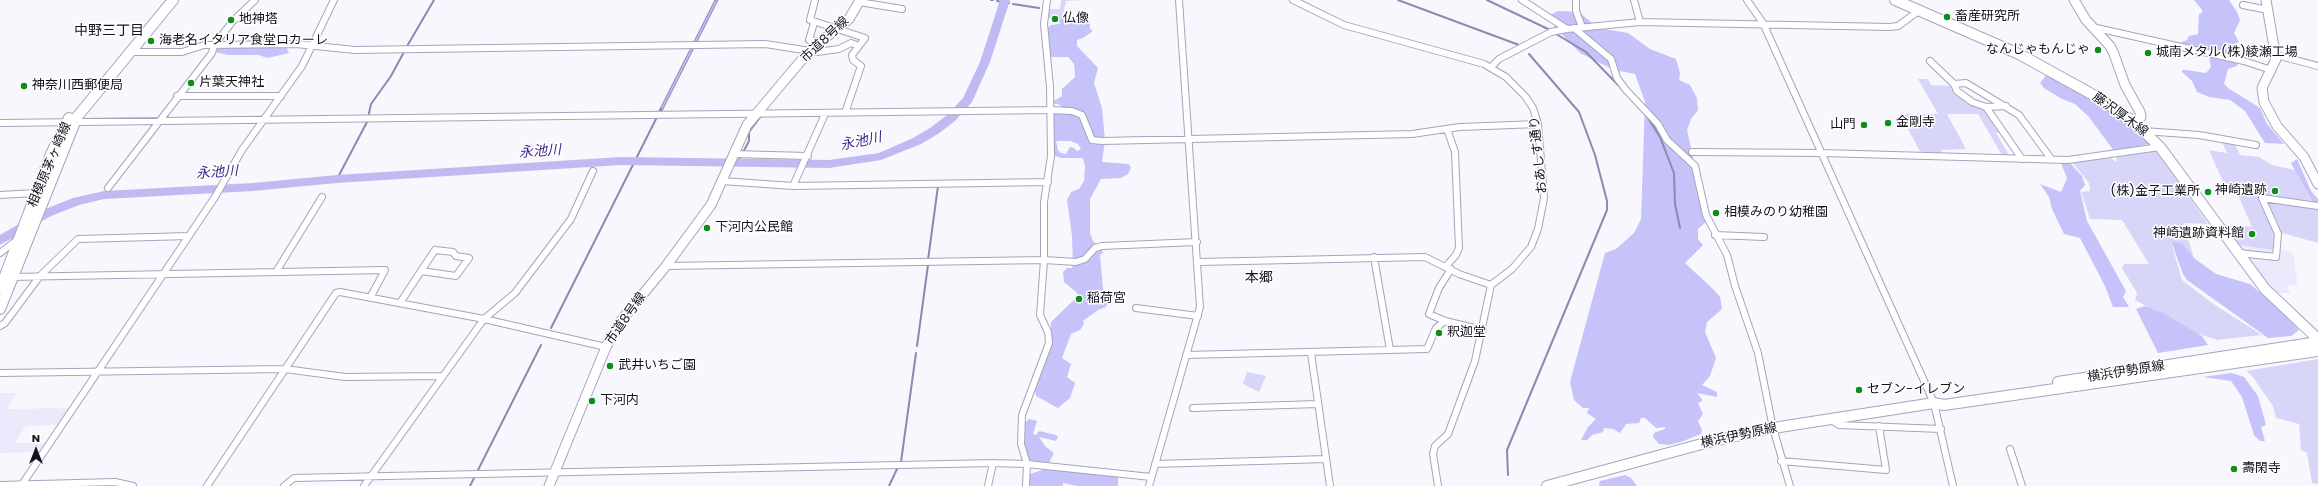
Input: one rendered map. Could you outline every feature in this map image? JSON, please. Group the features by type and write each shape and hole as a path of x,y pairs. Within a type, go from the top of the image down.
{"main road":[{"name":"相模原茅ヶ崎線","path":"0,309 5,277 32,224 79,103 166,0"},
{"name":"相模原茅ヶ崎線","path":"0,289 20,237 32,224 36,193 51,154 71,121 173,0"},
{"name":"藤沢厚木線","path":"1895,0 2021,55 2097,97 2134,122 2160,147 2265,289 2318,340"},
{"name":"横浜伊勢原線","path":"1934,403 1940,399 2318,340"},
{"name":"横浜伊勢原線","path":"1549,486 1709,442 1772,428 1934,403 1944,405 1974,401 2318,351"}],"street":[{"path":"108,188 212,52 214,45 234,19 255,0"},
{"path":"22,485 189,236 242,150 302,66 323,19 334,0"},
{"path":"815,0 810,14 810,20 814,23 839,29 865,38 851,58 861,66 845,114"},
{"path":"1026,486 1027,464 1021,444 1022,415 1049,343 1048,332 1040,315 1044,260 1044,202 1050,163 1050,110 1044,24 1046,0"},
{"path":"1149,486 1200,307 1197,242 1179,0"},
{"name":"おあしす通り","path":"1294,0 1331,20 1344,25 1491,67 1516,85 1533,108 1538,124 1544,198 1538,229 1525,256 1500,280 1491,285"},
{"path":"1522,0 1567,29"},
{"path":"1576,0 1576,11 1582,27"},
{"path":"1634,0 1640,22"},
{"path":"1747,0 1763,23 1934,403 1953,486"},
{"path":"2074,0 2092,27 2110,46 2125,85 2140,112 2141,117 2134,122"},
{"path":"2266,0 2276,55 2262,88 2264,102 2277,126 2304,157 2318,184"},
{"path":"860,1 902,9"},
{"name":"市道8号線","path":"549,486 606,347 632,306 666,266 711,205 728,167 737,155 747,125 761,113 814,51 819,42 839,29 849,19 860,1"},
{"path":"2243,6 2268,10"},
{"path":"1491,67 1498,59 1551,32 1574,28 1640,22 1763,23 1895,27 1920,10"},
{"path":"814,23 809,40 819,42"},
{"path":"2092,27 2244,61 2270,70"},
{"path":"1574,28 1611,59 1617,78 1626,90 1658,124 1667,140 1695,166 1700,181 1706,215 1715,235 1727,255 1735,286 1754,339 1772,428 1790,486"},
{"path":"129,52 182,52 204,45 312,46 355,50 765,44 814,51 839,49 851,43 859,46"},
{"path":"2276,55 2318,66"},
{"path":"1930,61 1954,84 1957,91 1972,102 1986,107 2006,106"},
{"path":"1954,84 1966,83 2019,115 2052,160"},
{"path":"177,96 280,96"},
{"path":"1986,107 2022,159"},
{"path":"0,123 368,117 761,113 845,114 1050,110 1078,113 1084,118 1092,140 1114,141 1412,134 1447,129 1538,124"},
{"path":"793,186 803,168 825,114"},
{"path":"1447,129 1455,152 1459,248 1448,268 1429,314 1445,322 1483,330"},
{"path":"2144,131 2199,135 2256,145"},
{"path":"1692,152 1822,153 2068,160 2160,147"},
{"path":"737,155 808,156"},
{"path":"364,486 368,478 484,319 515,293 571,219 594,171"},
{"path":"722,182 793,186 1048,182"},
{"path":"0,195 36,193"},
{"path":"276,272 322,197"},
{"path":"2237,253 2276,258 2278,234 2262,198 2318,206"},
{"path":"1715,235 1764,237"},
{"path":"0,326 5,323 40,276 78,239 189,236"},
{"path":"0,253 20,237"},
{"path":"666,266 1044,260 1076,262 1085,259 1095,248 1102,246 1197,242"},
{"path":"400,303 420,271 435,250 453,252 456,256 469,258 456,276 420,271"},
{"path":"1374,257 1390,350"},
{"path":"1198,262 1425,257 1459,274 1491,285 1483,330 1475,361 1448,434 1435,446 1433,454 1438,486"},
{"path":"5,277 386,270 370,298"},
{"path":"207,486 336,293 400,303 484,319 606,347"},
{"path":"1136,308 1198,316"},
{"path":"1186,355 1311,353 1426,348 1436,328 1445,322"},
{"path":"1311,353 1330,486"},
{"path":"0,373 285,369 345,377 442,376"},
{"path":"1193,408 1318,404"},
{"path":"1830,419 1838,425 1941,429"},
{"path":"1781,461 1886,470 1879,426"},
{"path":"2010,449 2022,486"},
{"path":"1155,464 1326,459"},
{"path":"988,486 993,464"},
{"path":"284,486 294,478 368,478 555,472 993,464 1027,464 1151,477"},
{"path":"0,484 22,485 115,482 133,486"}],"shaded area":[{"path":"715,0 718,0 662,111 659,111"},
{"path":"1061,0 1082,0 1066,1 1062,20 1046,18 1047,9 1060,9"},
{"path":"2194,0 2229,0 2237,12 2240,20 2234,33 2239,42 2234,44 2229,52 2238,62 2237,66 2228,69 2224,84 2260,108 2267,124 2284,144 2265,143 2245,111 2230,100 2209,97 2197,92 2192,81 2182,72 2182,70 2186,70 2206,73 2211,67 2209,56 2179,43 2187,40 2189,36 2198,34 2199,14 2202,13 2202,10"},
{"path":"1558,11 1579,12 1598,28 1628,33 1650,49 1676,59 1680,73 1679,80 1690,85 1697,98 1698,110 1691,119 1687,130 1707,221 1698,229 1698,239 1703,245 1685,263 1720,297 1722,309 1707,322 1705,332 1716,358 1710,376 1702,385 1717,392 1717,397 1697,393 1702,399 1702,401 1698,403 1703,414 1698,421 1702,430 1701,434 1681,442 1668,445 1659,444 1653,437 1654,433 1665,429 1665,427 1656,428 1645,418 1641,418 1639,423 1626,424 1620,433 1613,429 1604,428 1603,432 1592,435 1587,440 1581,440 1588,427 1596,419 1587,413 1589,408 1583,408 1574,400 1570,382 1605,253 1616,249 1634,233 1641,219 1645,102 1635,74 1614,70 1580,53 1554,26 1552,14"},
{"path":"1065,16 1090,22 1090,29 1093,31 1077,40 1077,46 1098,68 1094,83 1102,108 1105,140 1102,162 1129,164 1131,168 1128,174 1121,178 1101,179 1090,199 1090,233 1093,241 1102,249 1103,253 1100,255 1103,289 1109,292 1111,297 1106,307 1098,310 1083,321 1084,324 1080,330 1071,334 1062,358 1071,364 1067,377 1075,383 1070,398 1058,408 1036,396 1035,390 1050,348 1051,322 1077,297 1077,293 1064,282 1063,272 1067,268 1072,268 1073,265 1072,236 1067,200 1071,192 1079,189 1084,181 1085,166 1083,158 1061,158 1053,155 1051,112 1062,111 1062,107 1058,104 1054,104 1054,101 1062,96 1062,89 1075,77 1074,64 1068,57 1050,57 1047,29 1051,25 1060,24 1058,18","holes":["1056,141 1071,141 1078,144 1081,149 1077,151 1070,147 1066,154 1061,153 1058,150"]},
{"path":"269,46 286,47 289,53 268,58 258,55 228,55 215,52 218,48"},
{"path":"2047,74 2119,116 2149,144 2114,151 2089,117 2075,104 2062,99 2044,88 2040,83"},
{"path":"1918,79 1928,79 1931,85 1952,86 1985,107 2003,133 1996,133 2010,157 2003,157 1978,114 1947,114 1966,149 1941,150 1944,155 1922,155 1900,114 1938,114"},
{"path":"2221,140 2234,142 2240,155 2259,157 2272,165 2295,170 2314,206 2318,207 2318,243 2279,232 2274,232 2273,250 2234,244 2221,224 2252,227 2237,193 2227,191 2209,150 2227,153"},
{"path":"2156,150 2208,224 2183,223 2194,258 2182,243 2171,242 2182,280 2212,303 2262,335 2217,340 2196,333 2135,300 2137,293 2122,268 2124,264 2149,264 2122,220 2090,219 2081,192 2090,191 2089,183 2072,162 2109,157 2116,162 2117,157"},
{"path":"2297,159 2311,191 2318,199 2318,204 2313,203 2291,163"},
{"path":"2061,163 2070,163 2082,176 2085,185 2080,191 2087,221 2126,291 2123,297 2129,307 2113,307 2105,286 2080,238 2064,234 2052,209 2049,197 2040,184 2061,192 2067,178"},
{"path":"2171,241 2182,243 2194,258 2216,274 2250,284 2286,314 2299,330 2291,336 2268,338 2187,280 2183,274"},
{"path":"2234,244 2273,250 2273,247 2293,253 2298,286 2287,284 2290,293 2274,293"},
{"path":"2145,306 2163,313 2202,336 2208,345 2158,353 2136,309"},
{"path":"2318,359 2318,484 2312,483 2307,453 2301,450 2299,424 2276,418 2273,406 2252,376 2246,371"},
{"path":"1247,372 1266,376 1259,392 1243,384"},
{"path":"2232,373 2244,377 2258,396 2266,425 2261,427 2265,441 2260,441 2254,435 2242,397 2231,381 2203,377"},
{"path":"0,393 17,393 7,409 69,408 57,425 26,426 14,443 47,443 41,452 0,453"},
{"path":"1029,419 1037,421 1033,434 1036,435 1039,431 1056,435 1058,437 1056,441 1039,437 1045,446 1054,453 1049,463 1030,465 1023,450 1024,424"},
{"path":"1045,469 1111,473 1118,476 1118,486 1077,486 1063,483 1063,486 1029,486 1030,474"},
{"path":"1625,475 1631,478 1637,486 1599,486 1600,481"}],"waterway":[{"path":"406,48 434,0"},
{"name":"永池川","path":"0,241 47,213 77,201 104,195 253,187 337,179 621,161 829,164 850,162 881,156 917,141 934,131 951,118 968,100 985,62 1005,0"},
{"path":"1398,0 1519,45"},
{"path":"1487,0 1548,29"},
{"name":"永池川","path":"997,1 1009,3"},
{"path":"1013,4 1039,8"},
{"path":"1556,34 1586,52 1622,89"},
{"path":"337,179 367,122 371,104 391,76 404,52"},
{"path":"1508,475 1507,450 1607,210 1607,201 1595,155 1579,112 1529,54"},
{"path":"551,328 661,109"},
{"path":"738,162 749,141 749,132 761,116"},
{"path":"1648,118 1660,137 1674,173 1675,204 1680,228"},
{"path":"928,260 938,186"},
{"path":"917,346 928,265"},
{"path":"470,486 541,345"},
{"path":"901,462 916,353"},
{"path":"889,486 897,469"}],"place":[{"name":"畜産研究所","path":"1947,17"},
{"name":"仏像","path":"1055,19"},
{"name":"地神塔","path":"231,20"},
{"name":"海老名イタリア食堂ロカーレ","path":"151,41"},
{"name":"なんじゃもんじゃ","path":"2098,50"},
{"name":"城南メタル(株)綾瀬工場","path":"2148,53"},
{"name":"片葉天神社","path":"191,83"},
{"name":"神奈川西郵便局","path":"24,86"},
{"name":"金剛寺","path":"1888,123"},
{"name":"山門","path":"1864,125"},
{"name":"神崎遺跡","path":"2275,191"},
{"name":"(株)金子工業所","path":"2208,192"},
{"name":"相模みのり幼稚園","path":"1716,213"},
{"name":"下河内公民館","path":"707,228"},
{"name":"神崎遺跡資料館","path":"2252,234"},
{"name":"稲荷宮","path":"1079,299"},
{"name":"釈迦堂","path":"1439,333"},
{"name":"武井いちご園","path":"610,366"},
{"name":"セブン-イレブン","path":"1859,390"},
{"name":"下河内","path":"592,401"},
{"name":"壽閑寺","path":"2234,469"}],"district":[{"name":"中野三丁目","path":"109,31"},
{"name":"本郷","path":"1259,278"}]}
